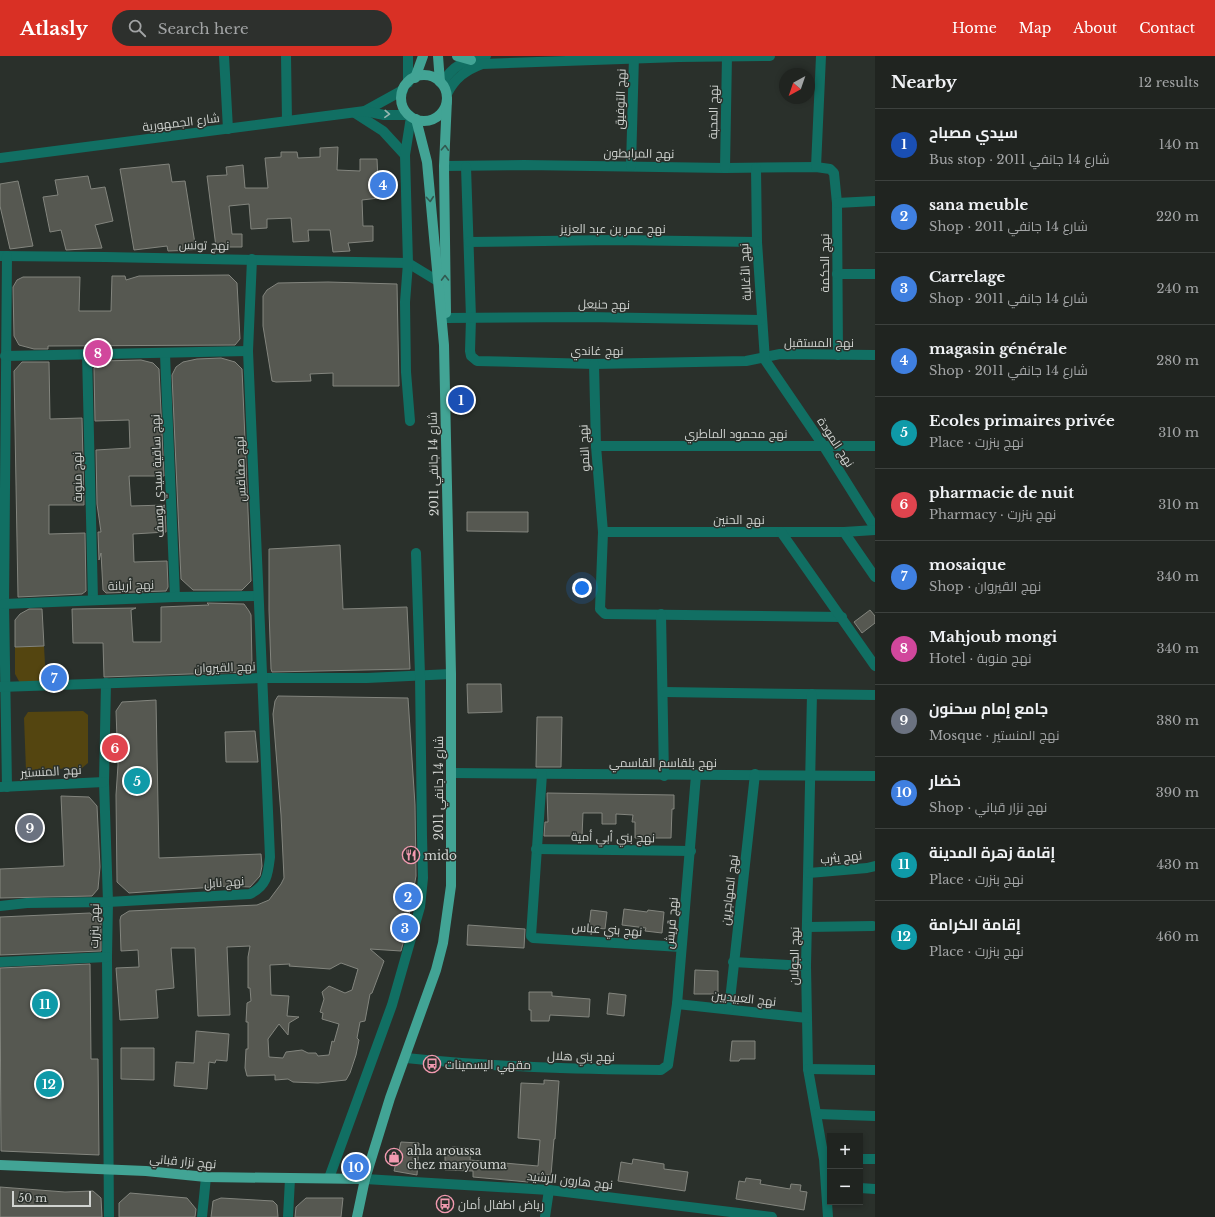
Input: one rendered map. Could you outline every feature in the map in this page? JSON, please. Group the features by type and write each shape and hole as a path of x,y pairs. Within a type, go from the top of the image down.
{"main road":[{"path":"423,56 409,84 402,103 412,117 423,121 437,117 446,106 447,96 441,83 438,56"},
{"path":"457,56 471,60"},
{"path":"409,84 426,76 441,83"},
{"name":"شارع 14 جانفي 2011","path":"357,1217 365,1179 390,1098 406,1058 443,943 451,886 451,674 444,345 446,318 444,166 447,96"},
{"name":"شارع 14 جانفي 2011","path":"412,117 427,162 436,280 444,345"},
{"name":"نهج نزار قباني","path":"0,1165 146,1171 206,1177 365,1179"}],"street":[{"path":"224,56 228,129"},
{"path":"286,56 287,121"},
{"path":"360,112 409,84 408,56"},
{"path":"441,83 450,71 458,65 486,56"},
{"name":"نهج المحبة","path":"725,168 727,56"},
{"path":"447,96 452,85 461,75 469,69 482,64 538,59 770,56"},
{"path":"816,167 822,56"},
{"name":"نهج التوفيق","path":"631,166 634,57"},
{"path":"360,112 412,117 405,155 408,263 405,302 406,372 410,421"},
{"path":"360,112 383,131 405,155"},
{"name":"شارع الجمهورية","path":"0,158 360,112"},
{"name":"نهج المرابطون","path":"444,166 466,167 524,164 725,168 816,167 832,170"},
{"path":"466,167 470,318"},
{"name":"نهج الأغالبة","path":"756,168 757,242 764,357 773,373"},
{"name":"نهج الحكمة","path":"832,170 837,203 838,355"},
{"path":"837,203 875,201"},
{"name":"نهج عمر بن عبد العزيز","path":"469,242 614,240 757,242"},
{"path":"3,256 5,356 2,485 4,604 4,787"},
{"name":"نهج تونس","path":"3,256 252,259 408,263"},
{"name":"نهج صفاقس","path":"252,259 248,351 261,678"},
{"path":"408,263 436,280"},
{"path":"837,274 875,274"},
{"name":"نهج حنبعل","path":"446,318 586,317 761,320"},
{"name":"نهج غاندي","path":"470,318 470,351 471,356 476,361 594,364 746,361 764,357"},
{"path":"5,356 165,354 248,351"},
{"name":"نهج منوبة","path":"87,354 92,600"},
{"name":"نهج ساقية سيدي يوسف","path":"165,354 175,597"},
{"name":"نهج المستقبل","path":"764,357 780,354 875,355"},
{"name":"نهج النمو","path":"594,364 596,446 603,532 600,609 605,614 842,617"},
{"name":"نهج المودة","path":"773,373 823,445 875,529"},
{"name":"نهج محمود الماطري","path":"596,446 875,446"},
{"name":"نهج الحنين","path":"603,532 844,532 875,529"},
{"path":"782,532 875,666"},
{"path":"844,532 875,577"},
{"path":"329,1178 392,1005 420,907 423,878 420,675 416,553"},
{"name":"نهج أريانة","path":"4,604 175,597 258,596"},
{"path":"661,614 664,692 664,776"},
{"name":"نهج القيروان","path":"3,687 261,678 367,678 451,674"},
{"name":"نهج نابل","path":"0,906 28,903 108,902 250,894 262,887 268,874 270,857 261,678"},
{"name":"نهج بنزرت","path":"106,683 104,782 108,902 106,957 109,1217"},
{"path":"664,692 875,695"},
{"name":"نهج الجولان","path":"812,694 806,966 808,1069 827,1159"},
{"name":"نهج بلقاسم القاسمي","path":"451,773 664,776 755,774 875,776"},
{"path":"536,848 542,774"},
{"name":"نهج المهاجرين","path":"729,1009 755,774"},
{"name":"نهج قريش","path":"661,1070 668,1065 670,1060 677,1004 696,775"},
{"name":"نهج المنستير","path":"4,787 104,782"},
{"name":"نهج بني أبي أمية","path":"536,848 690,851"},
{"name":"نهج بني عباس","path":"536,848 532,937 681,947"},
{"name":"نهج يثرب","path":"809,873 875,866"},
{"path":"808,927 873,926"},
{"path":"0,962 106,957"},
{"path":"733,962 806,966"},
{"name":"نهج العبيديين","path":"677,1004 807,1018"},
{"name":"نهج بني هلال","path":"406,1058 453,1063 548,1068 661,1070"},
{"path":"808,1069 875,1070"},
{"path":"817,1114 875,1116"},
{"path":"863,1159 875,1159"},
{"path":"202,1217 206,1177"},
{"path":"288,1217 290,1179"},
{"name":"نهج هارون الرشيد","path":"365,1179 549,1190 732,1215 772,1217"},
{"path":"863,1188 875,1188"},
{"path":"545,1217 549,1190"},
{"name":"نهج الجولان","path":"828,1205 828,1217"}],"shaded area":[{"path":"44,646 46,682 20,683 15,674 15,647"},
{"path":"83,711 88,715 88,763 82,768 26,770 24,718 28,712"}],"building":[{"path":"338,147 337,170 360,171 360,159 377,159 378,180 386,180 387,197 362,200 363,226 373,226 373,241 348,243 350,251 333,252 330,230 308,230 309,241 293,242 291,218 267,219 267,228 251,229 249,204 229,206 232,234 242,234 242,247 216,247 207,176 227,175 226,167 243,165 245,188 268,188 265,158 281,157 281,152 297,152 298,158 320,157 320,148"},
{"path":"169,164 172,182 185,181 196,250 168,251 167,246 134,250 120,169"},
{"path":"88,176 91,189 105,187 113,221 95,225 102,248 66,250 61,230 50,232 43,197 58,195 55,180"},
{"path":"18,181 33,246 10,249 0,206 0,184"},
{"path":"229,275 237,283 240,339 235,345 48,346 48,349 34,349 19,345 14,336 13,287 17,280 23,277 80,277 79,311 111,311 112,276 125,276 126,280 139,276"},
{"path":"328,282 397,284 399,386 333,386 333,373 310,374 311,381 272,381 263,326 263,296 267,290 278,283"},
{"path":"221,358 235,362 242,369 251,581 242,590 193,590 181,579 172,375 176,367 183,362 197,359"},
{"path":"141,360 153,363 159,369 164,476 129,476 131,506 165,505 166,532 133,534 134,562 167,561 168,587 166,591 106,593 103,590 101,553 99,560 98,532 101,532 97,504 96,450 130,448 129,420 95,421 94,368 102,361"},
{"path":"22,362 49,362 50,419 82,418 84,505 49,505 49,534 85,533 86,591 82,594 18,597 14,371"},
{"path":"467,512 528,512 528,532 467,531"},
{"path":"340,545 343,609 407,607 410,669 272,672 269,610 269,549"},
{"path":"207,603 244,604 249,611 251,615 252,665 246,672 104,677 103,643 73,643 72,609 136,608 131,610 133,642 161,642 161,607 209,605"},
{"path":"29,609 42,609 44,646 15,647 15,620 20,614"},
{"path":"870,610 875,616 875,623 862,633 854,622"},
{"path":"467,684 501,684 502,712 468,713"},
{"path":"278,696 408,698 415,805 416,876 401,951 370,949 384,961 372,993 370,994 365,1021 360,1022 356,1055 346,1080 318,1083 293,1082 288,1079 275,1080 275,1075 247,1076 245,1068 246,1049 248,1049 248,1022 246,1022 247,1003 251,1001 250,988 248,988 248,957 250,946 227,947 230,1015 198,1016 195,948 171,948 174,988 156,990 158,1018 120,1020 116,968 139,967 138,950 121,951 121,916 129,911 257,905 269,900 284,878 281,815 273,714 275,701","holes":["341,963 358,969 352,990 345,993 329,986 322,992 324,999 320,1012 323,1013 322,1019 339,1024 334,1042 332,1041 329,1055 318,1056 316,1053 308,1053 302,1050 286,1052 283,1058 269,1057 268,1039 279,1024 288,1035 289,1023 299,1017 287,1016 289,996 271,995 270,965 290,964 289,966 330,969"]},
{"path":"156,700 159,858 261,854 262,866 260,876 250,887 229,886 129,893 117,882 116,795 118,765 116,711 122,702"},
{"path":"537,717 562,717 561,767 536,767"},
{"path":"255,731 258,762 226,762 225,732"},
{"path":"547,793 674,795 671,838 635,838 635,822 632,822 633,815 616,814 616,824 602,824 602,813 583,813 582,836 544,836 545,822 548,822"},
{"path":"61,796 89,797 97,806 100,867 98,889 92,896 0,898 0,869 64,866"},
{"path":"624,909 647,912 648,910 664,912 662,933 645,931 646,928 622,925"},
{"path":"591,910 607,912 605,929 589,927"},
{"path":"90,913 101,922 101,951 0,955 0,917"},
{"path":"468,925 525,929 524,948 467,945"},
{"path":"90,964 91,1059 98,1059 99,1155 1,1151 0,968"},
{"path":"695,970 718,971 718,994 694,994"},
{"path":"529,992 552,992 552,996 590,999 589,1017 550,1015 549,1021 531,1021 531,1010 529,1010"},
{"path":"609,993 626,995 624,1016 607,1014"},
{"path":"196,1031 229,1034 227,1061 216,1060 215,1063 209,1062 207,1089 174,1086 176,1062 194,1063"},
{"path":"732,1041 755,1041 755,1059 730,1061"},
{"path":"121,1048 154,1048 154,1080 121,1079"},
{"path":"544,1080 559,1081 551,1175 537,1174 536,1178 528,1178 528,1182 473,1177 473,1171 445,1170 445,1155 452,1155 452,1147 471,1148 470,1160 538,1166 540,1140 518,1138 521,1083 544,1084"},
{"path":"401,1142 419,1143 417,1175 394,1171"},
{"path":"633,1159 664,1164 664,1169 688,1172 685,1191 618,1181 621,1162 632,1164"},
{"path":"746,1178 761,1180 760,1184 790,1189 791,1184 801,1185 800,1191 807,1192 804,1210 736,1199 739,1181 745,1182"},
{"path":"0,1187 65,1192 93,1191 101,1198 102,1217 0,1217"},
{"path":"130,1193 187,1198 196,1209 195,1217 119,1217 119,1203"},
{"path":"221,1198 273,1201 277,1205 278,1217 211,1217 213,1201"},
{"path":"306,1198 343,1198 341,1217 295,1217 296,1207"}],"place":[{"name":"magasin générale","path":"383,185"},
{"name":"Mahjoub mongi","path":"98,353"},
{"name":"سيدي مصباح","path":"461,400"},
{"name":"mosaique","path":"54,678"},
{"name":"pharmacie de nuit","path":"115,748"},
{"name":"Ecoles primaires privée","path":"137,781"},
{"name":"جامع إمام سحنون","path":"30,828"},
{"name":"mido","path":"411,855"},
{"name":"sana meuble","path":"408,897"},
{"name":"Carrelage","path":"405,928"},
{"name":"إقامة زهرة المدينة","path":"45,1004"},
{"name":"مقهي اليسمينات","path":"432,1064"},
{"name":"إقامة الكرامة","path":"49,1084"},
{"name":"ahla aroussa chez maryouma","path":"394,1157"},
{"name":"خضار","path":"356,1167"},
{"name":"رياض اطفال أمان","path":"445,1204"}]}
